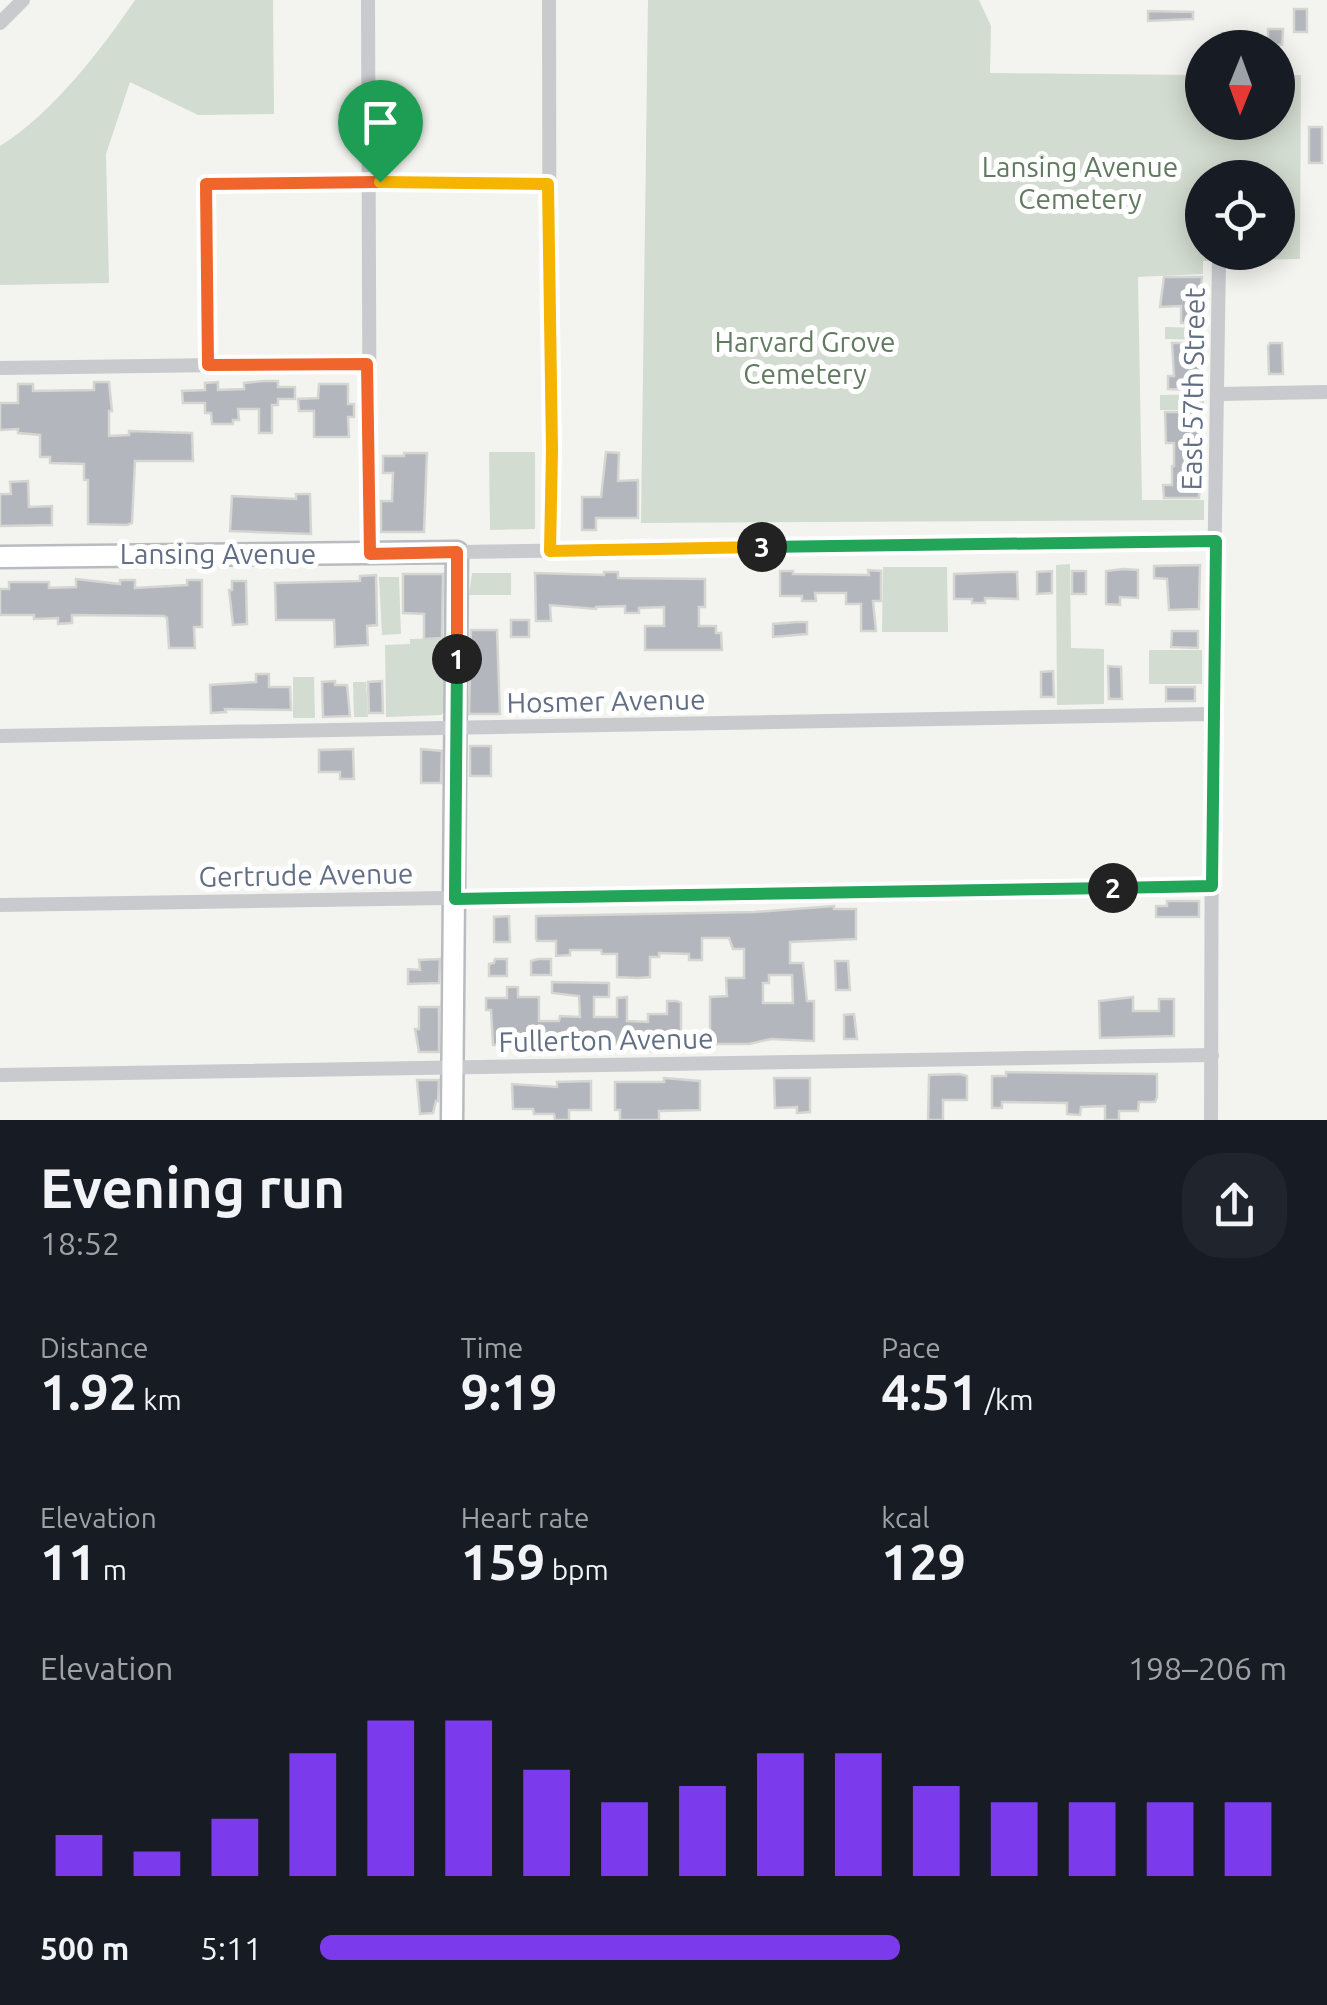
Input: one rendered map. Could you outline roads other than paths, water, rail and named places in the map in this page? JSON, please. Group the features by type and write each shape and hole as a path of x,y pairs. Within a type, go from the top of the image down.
{"street":[{"path":"0,23 23,0"},
{"path":"368,0 370,554"},
{"path":"549,0 550,551"},
{"path":"208,365 206,184 548,184"},
{"name":"East 57th Street","path":"1211,1120 1212,714 1220,270"},
{"path":"0,368 367,364"},
{"path":"1218,394 1327,392"},
{"name":"Lansing Avenue","path":"0,557 1216,541"},
{"path":"452,1120 457,552"},
{"name":"Hosmer Avenue","path":"0,736 1212,714"},
{"name":"Gertrude Avenue","path":"0,905 1212,886"},
{"name":"Fullerton Avenue","path":"0,1075 1212,1055"}],"park label":[{"name":"Lansing Avenue Cemetery","path":"1080,183"},
{"name":"Harvard Grove Cemetery","path":"805,358"}]}
